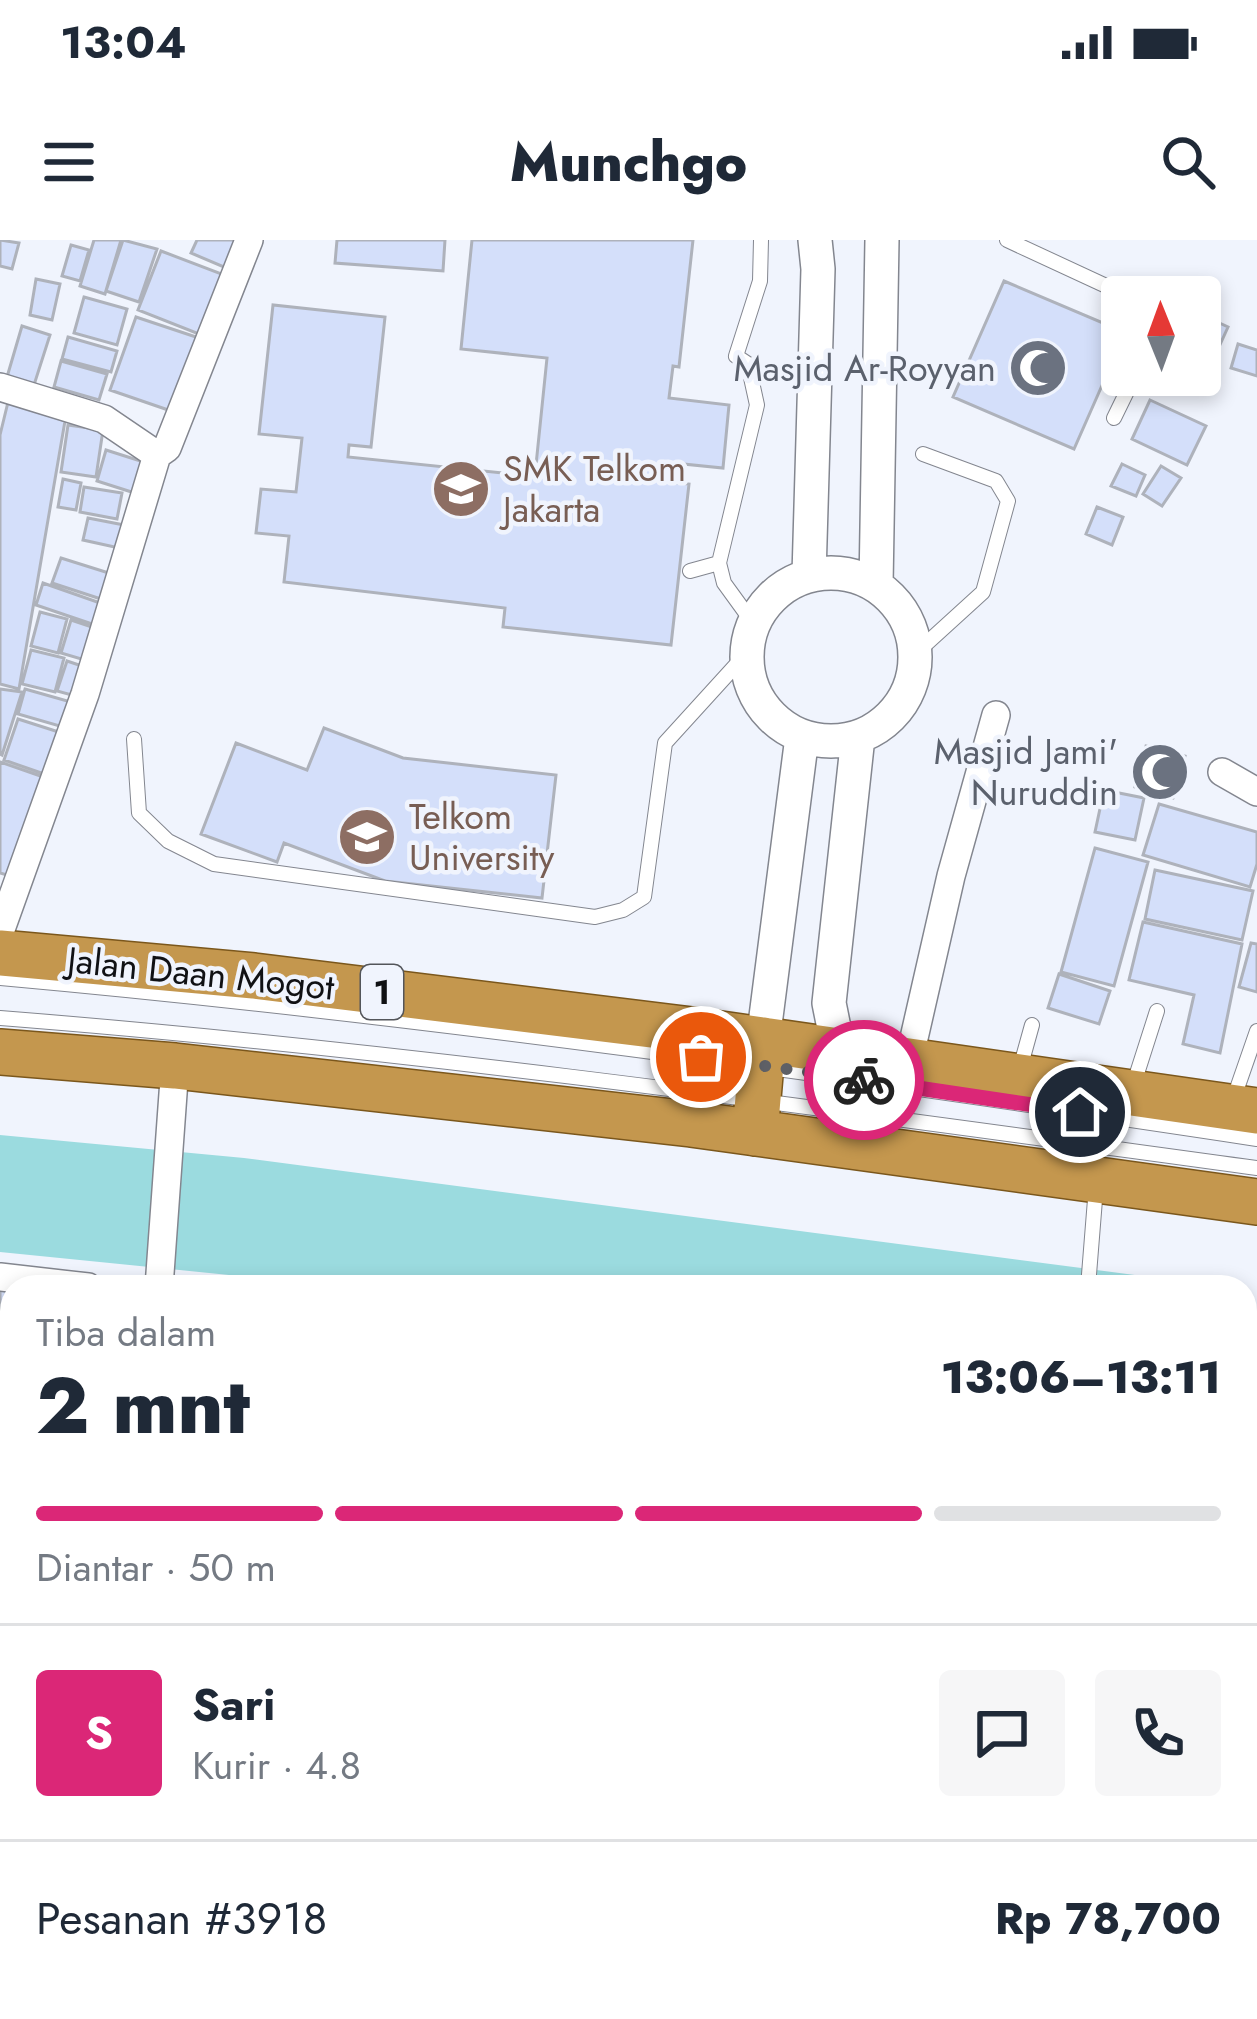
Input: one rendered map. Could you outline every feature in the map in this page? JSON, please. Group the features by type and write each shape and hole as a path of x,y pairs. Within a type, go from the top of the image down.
{"highway":[{"name":"Jalan Daan Mogot","path":"0,953 254,976 759,1084 1094,1200 1257,1202"},
{"name":"Jalan Daan Mogot","path":"0,1052 176,1066 759,1084 852,1052 1131,1093 1248,1120"}],"street":[{"path":"0,932 85,694 157,455 167,448 249,240"},
{"path":"809,575 815,240"},
{"path":"876,585 882,240"},
{"path":"0,387 104,419 157,455"},
{"path":"809,575 855,576 876,585 896,603 910,627 916,653 913,680 901,704 882,724 858,737 830,741 802,736 779,724 761,704 749,680 749,638 776,593 809,575"},
{"path":"909,1060 951,876 996,715"},
{"path":"759,1084 802,736"},
{"path":"852,1052 834,1028 829,1003 858,737"},
{"path":"1222,772 1257,792"},
{"path":"159,1275 176,1066"}],"lane":[{"path":"134,739 139,813 168,841 214,864 595,917 623,910 644,897 665,743 749,638 719,562 757,405 748,364 736,356 760,281 761,240"},
{"path":"1007,240 1101,284"},
{"path":"1114,418 1125,396"},
{"path":"916,653 982,592 1008,501 996,481 923,454"},
{"path":"690,571 719,562"},
{"path":"0,978 256,1002 1257,1168"},
{"path":"1131,1093 1157,1011"},
{"path":"0,1018 759,1084 1248,1120 1257,1030"},
{"path":"1019,1075 1032,1025"},
{"path":"1089,1275 1094,1200"}],"water":[{"path":"0,1135 244,1158 1135,1275 229,1275 0,1252"}],"building":[{"path":"0,240 19,243 12,269 0,266"},
{"path":"94,240 121,240 105,294 80,286"},
{"path":"123,240 157,249 139,302 106,291"},
{"path":"197,240 244,240 231,270 191,253"},
{"path":"337,240 445,240 443,271 335,263"},
{"path":"472,240 693,240 679,367 673,366 669,398 729,405 723,468 663,462 660,481 689,484 671,645 503,627 505,608 284,582 289,536 256,533 261,489 296,492 302,438 259,434 273,305 385,317 371,447 349,445 348,457 523,475 524,463 536,465 547,358 461,349"},
{"path":"71,245 89,250 80,281 62,276"},
{"path":"161,251 227,276 204,336 138,310"},
{"path":"36,279 60,284 52,320 30,315"},
{"name":"Masjid Ar-Royyan","path":"1004,281 1101,322 1101,388 1074,449 953,397"},
{"path":"84,297 127,309 117,345 74,333"},
{"path":"136,317 202,339 177,413 110,390"},
{"path":"22,326 50,335 34,385 7,377"},
{"path":"68,337 117,351 111,372 62,359"},
{"path":"1238,344 1257,350 1257,376 1231,368"},
{"path":"61,361 107,374 99,400 54,387"},
{"path":"9,398 65,421 19,689 0,684 0,435"},
{"path":"1150,400 1206,426 1187,465 1132,439"},
{"path":"68,425 103,430 96,477 61,472"},
{"path":"106,450 150,464 141,495 97,481"},
{"path":"1122,464 1145,475 1136,496 1111,486"},
{"path":"1161,466 1181,478 1162,506 1143,494"},
{"path":"63,479 81,483 76,510 58,507"},
{"path":"84,487 122,493 117,519 80,512"},
{"path":"1097,507 1123,517 1112,545 1086,534"},
{"path":"88,518 124,525 119,548 83,540"},
{"path":"61,558 112,574 104,600 52,583"},
{"path":"43,583 103,604 95,625 36,605"},
{"path":"40,612 67,619 58,653 31,646"},
{"path":"71,620 98,629 88,661 61,653"},
{"path":"31,650 64,658 55,692 22,684"},
{"path":"67,661 88,668 79,697 57,691"},
{"path":"0,689 22,692 2,755 0,754"},
{"path":"25,689 71,702 63,727 18,714"},
{"path":"18,719 65,734 50,776 4,760"},
{"path":"324,728 403,758 556,775 542,898 385,881 284,843 277,862 201,834 236,743 307,770"},
{"name":"Masjid Jami' Nuruddin","path":"1146,746 1185,756 1173,798 1135,787"},
{"path":"0,762 52,780 17,878 0,873"},
{"path":"1104,790 1144,798 1135,840 1095,832"},
{"path":"1159,804 1257,832 1257,864 1250,887 1143,855"},
{"path":"1095,848 1148,862 1114,986 1061,972"},
{"path":"1155,870 1253,891 1242,940 1145,919"},
{"path":"1143,922 1242,944 1220,1053 1183,1044 1194,995 1129,980"},
{"path":"1251,943 1257,944 1257,992 1239,987"},
{"path":"1059,974 1110,991 1099,1024 1048,1008"}],"way so far":[{"path":"701,1057 864,1080"}],"place":[{"name":"Masjid Ar-Royyan","path":"1038,368"},
{"name":"SMK Telkom Jakarta","path":"461,489"},
{"name":"Masjid Jami' Nuruddin","path":"1160,772"},
{"name":"Telkom University","path":"367,837"}],"route":[{"path":"864,1080 1080,1112"}]}
